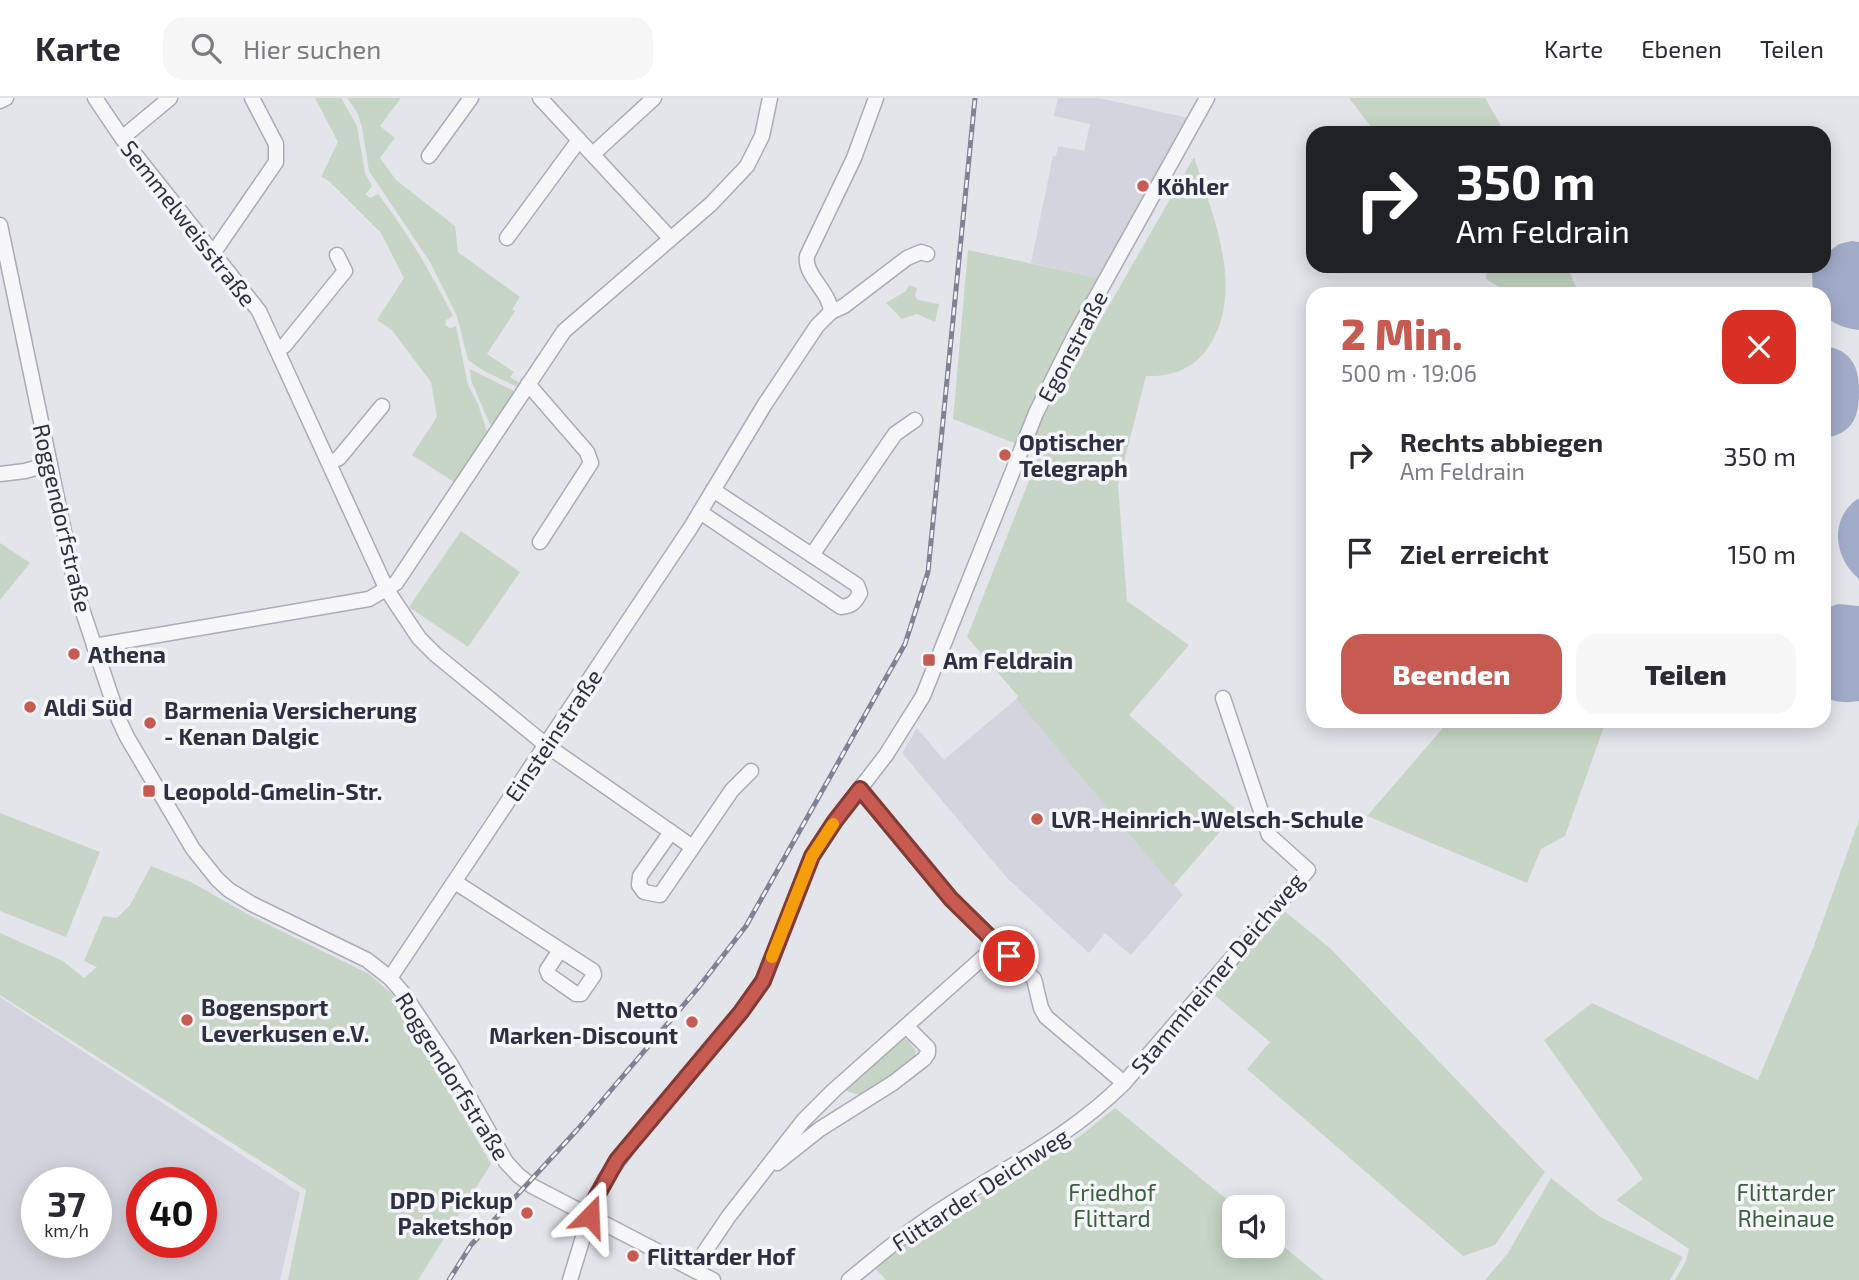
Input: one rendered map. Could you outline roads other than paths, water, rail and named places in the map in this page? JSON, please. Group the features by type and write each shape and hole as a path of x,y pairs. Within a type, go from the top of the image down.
{"street":[{"path":"0,101 6,98"},
{"name":"Semmelweisstraße","path":"95,98 122,138 250,297 278,351 387,590 419,638 546,745 692,847"},
{"path":"122,138 170,98"},
{"path":"214,252 276,162 276,144 252,98"},
{"path":"429,156 471,98"},
{"path":"540,98 670,238"},
{"path":"593,155 654,98"},
{"path":"94,646 369,599 396,583 564,331 711,204 747,166 762,136 770,98"},
{"path":"831,312 827,296 808,269 807,256 854,159 876,98"},
{"name":"Egonstraße","path":"570,1280 599,1190 617,1160 741,1012 763,981 812,856 923,696 1036,413 1207,98"},
{"path":"507,238 579,140"},
{"name":"Roggendorfstraße","path":"0,225 77,594 119,720 193,849 229,890 367,960 390,978 451,1065 506,1162 528,1183 713,1280"},
{"name":"Einsteinstraße","path":"390,978 700,512 817,326 831,312 844,306 907,258 922,253 928,254"},
{"path":"278,351 345,271 337,255"},
{"path":"528,384 587,452 591,463 540,542"},
{"path":"330,463 339,458 382,406"},
{"path":"812,555 895,434 915,420"},
{"path":"0,474 50,464"},
{"path":"700,512 841,607 850,606 856,601 860,593 857,585 713,490"},
{"name":"Stammheimer Deichweg","path":"1110,1097 1308,870 1269,835 1223,698"},
{"path":"671,832 640,876 639,885 644,892 660,895 732,790 751,771"},
{"path":"860,789 951,899 1034,979 1046,1017 1124,1083"},
{"path":"455,881 560,950"},
{"path":"693,1269 729,1216 803,1121 997,945"},
{"path":"765,1172 820,1129 883,1090 924,1059 928,1048 906,1027"},
{"name":"Flittarder Deichweg","path":"849,1280 931,1217 1055,1140 1110,1097"}],"water":[{"path":"1859,242 1859,330 1840,326 1831,320 1831,287 1813,287 1812,273 1831,273 1831,250 1839,244"},
{"path":"1831,347 1841,351 1852,361 1859,392 1852,423 1831,437"},
{"path":"1859,498 1859,579 1844,560 1838,538 1843,516 1849,506"},
{"path":"1838,604 1859,606 1859,701 1831,700 1831,606"}],"railway":[{"path":"449,1280 471,1245 577,1130 698,988 746,926 905,644 928,572 975,98"}],"place":[{"name":"Köhler","path":"1143,186"},
{"name":"Optischer Telegraph","path":"1005,455"},
{"name":"Athena","path":"74,654"},
{"name":"Am Feldrain","path":"929,660"},
{"name":"Aldi Süd","path":"30,707"},
{"name":"Barmenia Versicherung - Kenan Dalgic","path":"150,723"},
{"name":"Leopold-Gmelin-Str.","path":"149,791"},
{"name":"LVR-Heinrich-Welsch-Schule","path":"1037,819"},
{"name":"Bogensport Leverkusen e.V.","path":"187,1020"},
{"name":"Netto Marken-Discount","path":"692,1022"},
{"name":"DPD Pickup Paketshop","path":"527,1213"},
{"name":"Flittarder Hof","path":"633,1256"}],"park label":[{"name":"Friedhof Flittard","path":"1112,1205"},
{"name":"Flittarder Rheinaue","path":"1786,1205"}]}
